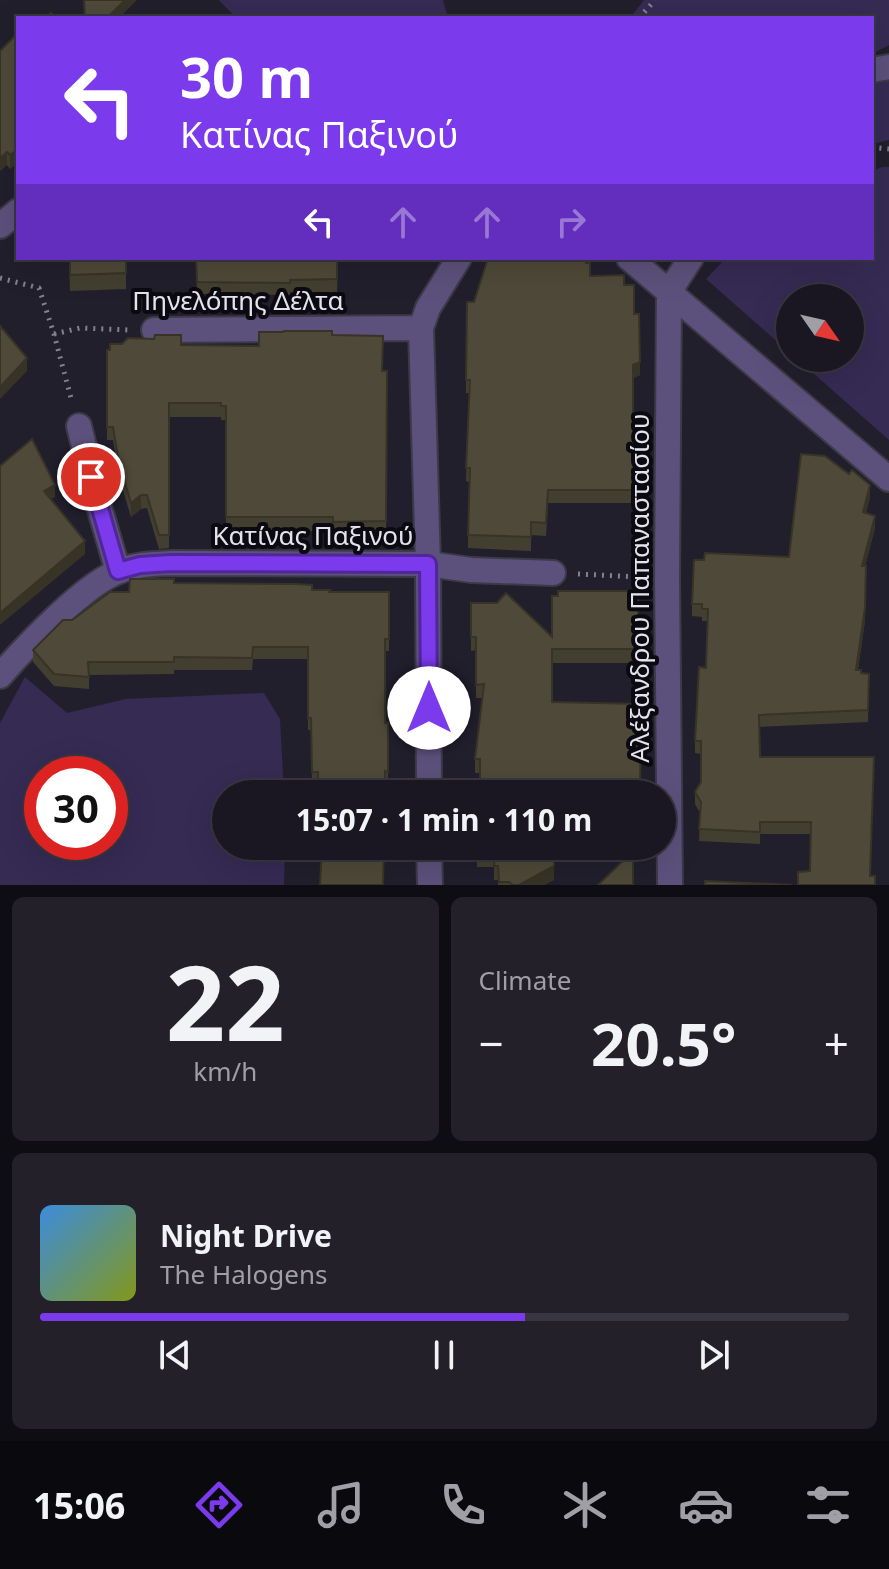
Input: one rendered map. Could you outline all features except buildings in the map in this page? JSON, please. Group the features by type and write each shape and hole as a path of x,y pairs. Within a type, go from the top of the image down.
{"street":[{"path":"0,226 16,213"},
{"path":"429,780 428,564 421,328 428,308 458,260"},
{"path":"631,260 889,479"},
{"path":"669,292 690,260"},
{"name":"Αλέξανδρου Παπαναστασίου","path":"669,292 667,579 670,885"},
{"name":"Πηνελόπης Δέλτα","path":"154,330 421,328"},
{"path":"79,426 118,571"},
{"name":"Κατίνας Παξινού","path":"0,676 87,591 118,571 140,565 428,564 471,570 553,573"},
{"path":"429,860 430,885"}],"path":[{"path":"641,16 655,0"},
{"path":"0,278 39,288 79,426"},
{"name":"Πηνελόπης Δέλτα","path":"54,334 80,328 154,330"},
{"path":"553,573 667,579"}],"shaded area":[{"path":"219,0 443,0 447,16 234,16"},
{"path":"644,0 889,0 889,45 874,53 874,16 632,16"},
{"path":"889,74 889,140 874,144 874,77"},
{"path":"889,167 889,440 812,372 864,372 864,284 776,284 776,341 706,279 724,260 874,260 874,170"},
{"path":"25,677 67,713 126,699 264,693 280,719 283,780 212,780 212,860 285,860 284,885 0,885 0,723"}],"route":[{"path":"91,477 118,571 140,565 171,563 428,564 429,708"}]}
